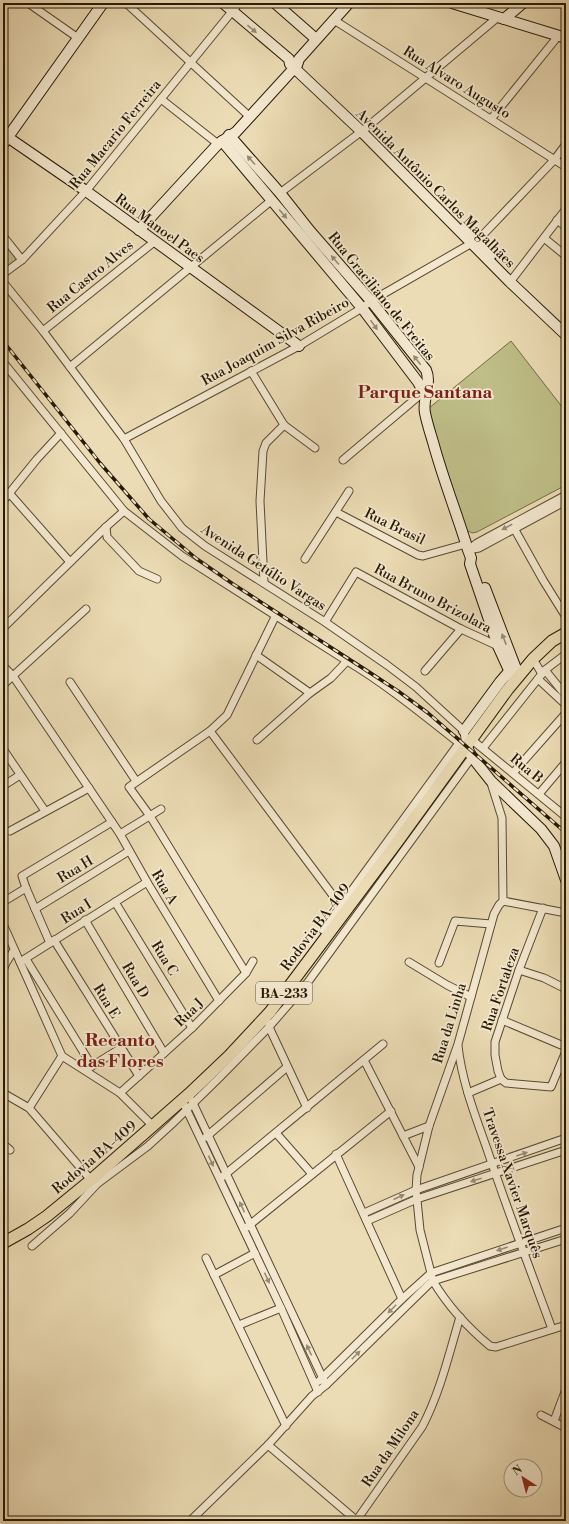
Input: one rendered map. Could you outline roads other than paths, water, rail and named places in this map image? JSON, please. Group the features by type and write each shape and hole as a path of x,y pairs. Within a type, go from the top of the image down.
{"main road":[{"name":"BA-233","path":"513,676 534,659 552,641 566,633"},
{"name":"Rodovia BA-409","path":"3,1243 41,1220 91,1180 153,1126 188,1102 270,1012 343,910 466,744 513,676"}],"street":[{"path":"28,3 78,38"},
{"path":"5,138 103,3"},
{"path":"126,3 248,115"},
{"name":"Avenida Antônio Carlos Magalhães","path":"223,3 294,63 364,129 476,241 566,335"},
{"name":"Rua Macario Ferreira","path":"3,274 22,260 86,191 190,62 240,3"},
{"path":"275,3 316,39"},
{"path":"139,230 223,140 232,128 248,115 349,3"},
{"path":"452,3 562,36 491,118"},
{"path":"280,193 364,129 501,18 523,3"},
{"name":"Rua Alvaro Augusto","path":"334,20 491,118 566,167"},
{"path":"161,99 223,140"},
{"name":"Rua Manoel Paes","path":"5,138 86,191 154,242 299,346"},
{"name":"Rua Graciliano de Freitas","path":"223,140 280,193 310,231 371,301 426,370 425,392"},
{"name":"Rua Graciliano de Freitas","path":"223,140 362,308 425,392"},
{"name":"Rua Joaquim Silva Ribeiro","path":"124,439 299,346 371,301 476,241 555,159 566,144"},
{"path":"70,367 192,268 272,200"},
{"path":"512,279 566,209"},
{"path":"557,220 566,227"},
{"path":"3,236 22,260"},
{"path":"544,238 566,256"},
{"name":"Rua Castro Alves","path":"43,331 154,242"},
{"name":"Avenida Antônio Carlos Magalhães","path":"512,279 566,327"},
{"name":"Avenida Getúlio Vargas","path":"3,282 43,331 124,439 161,501 182,528 205,546 325,622 388,665 416,687 466,744"},
{"path":"3,362 36,405 61,433 124,511 182,556 372,676 466,744 491,781 541,829 554,846 566,880"},
{"path":"251,371 284,425 315,448"},
{"path":"343,460 425,392"},
{"path":"425,392 425,414 442,473 468,550 476,562 498,646 513,676"},
{"path":"264,583 260,501 263,451 266,443 284,425"},
{"path":"3,501 61,433"},
{"path":"305,558 349,491"},
{"path":"10,494 70,562"},
{"path":"468,550 477,543 566,501"},
{"name":"Rua Brasil","path":"336,512 418,555 423,556 480,548 566,501"},
{"path":"3,628 124,511"},
{"path":"106,527 107,537 139,571 158,579"},
{"path":"515,530 566,617"},
{"name":"Rua Bruno Brizolara","path":"325,622 356,572 498,646"},
{"path":"486,604 513,676"},
{"path":"3,685 86,609"},
{"path":"70,682 136,781 210,731 227,715 276,615"},
{"path":"425,671 461,628"},
{"path":"482,748 542,674 566,654"},
{"path":"256,655 310,693"},
{"path":"534,659 542,674 566,705"},
{"path":"258,740 310,693 331,678 347,661"},
{"name":"Rua A","path":"3,666 13,676 120,834 147,882 219,1001"},
{"path":"542,674 566,696"},
{"path":"32,1246 70,1213 97,1184 148,1146 188,1102 269,1027 308,982 466,744 513,676"},
{"path":"513,772 566,713"},
{"path":"210,731 343,910 323,930"},
{"name":"Rua B","path":"466,744 482,748 566,817"},
{"path":"3,749 45,811"},
{"path":"539,794 566,762"},
{"path":"3,786 20,775"},
{"name":"Rua A","path":"136,781 129,788 150,816 246,973"},
{"path":"491,781 502,818 504,901 566,913"},
{"path":"10,831 89,788"},
{"path":"120,834 161,809"},
{"name":"Rua E","path":"112,822 22,876 35,909 52,941 139,1076"},
{"name":"Rua H","path":"35,909 129,851"},
{"name":"Rua I","path":"23,960 147,882"},
{"path":"3,902 26,888"},
{"name":"Rua da Linha","path":"504,901 496,908 458,1044 428,1126 419,1167 416,1190 420,1230 434,1281 448,1304 486,1343 493,1347 552,1329"},
{"name":"Rua C","path":"115,902 192,1028"},
{"name":"Rua Fortaleza","path":"501,1079 494,1049 497,1033 543,908"},
{"name":"Rua D","path":"85,920 164,1053"},
{"path":"439,963 456,921 491,924"},
{"path":"3,924 14,950 23,960 92,1066"},
{"path":"3,970 14,950"},
{"path":"23,960 62,1056 120,1093 153,1126"},
{"name":"Rua J","path":"120,1093 192,1028 246,973 253,961"},
{"path":"409,962 447,985 471,997"},
{"path":"519,970 544,978 566,989"},
{"path":"270,1012 269,1027 307,1108"},
{"path":"502,1020 566,1047"},
{"path":"219,1179 383,1044"},
{"name":"Travessa Xavier Marquês","path":"458,1044 460,1064 468,1093 495,1174 552,1329"},
{"path":"85,1071 122,1048"},
{"path":"468,1093 501,1079 506,1083 551,1087 566,1051"},
{"path":"29,1108 62,1056"},
{"path":"364,1060 419,1167"},
{"path":"201,1140 287,1067"},
{"path":"3,1093 29,1108 91,1180"},
{"path":"188,1102 208,1135 326,1385"},
{"path":"188,1102 201,1140 281,1308 315,1391"},
{"path":"243,1230 391,1111"},
{"path":"403,1136 428,1126"},
{"path":"276,1133 312,1174"},
{"path":"364,1213 416,1190 566,1138"},
{"path":"3,1144 10,1150"},
{"path":"367,1221 417,1199 566,1150"},
{"path":"336,1154 402,1298"},
{"path":"190,1521 286,1426 315,1391 322,1378 402,1298 431,1273 566,1228"},
{"path":"315,1391 326,1385 424,1288 434,1281 566,1239"},
{"path":"214,1275 255,1253"},
{"path":"206,1258 286,1426"},
{"path":"239,1325 281,1308"},
{"name":"Rua da Milona","path":"356,1521 422,1427 429,1414 438,1392 460,1317"},
{"path":"552,1329 566,1325"},
{"path":"554,1421 566,1389"},
{"path":"541,1415 566,1428"},
{"path":"268,1445 356,1521"}],"railway":[{"path":"3,341 100,463 149,519 197,559 398,691 428,713 566,833"}],"district":[{"name":"Parque Santana","path":"425,392"},
{"name":"Recanto das Flores","path":"120,1050"}]}
